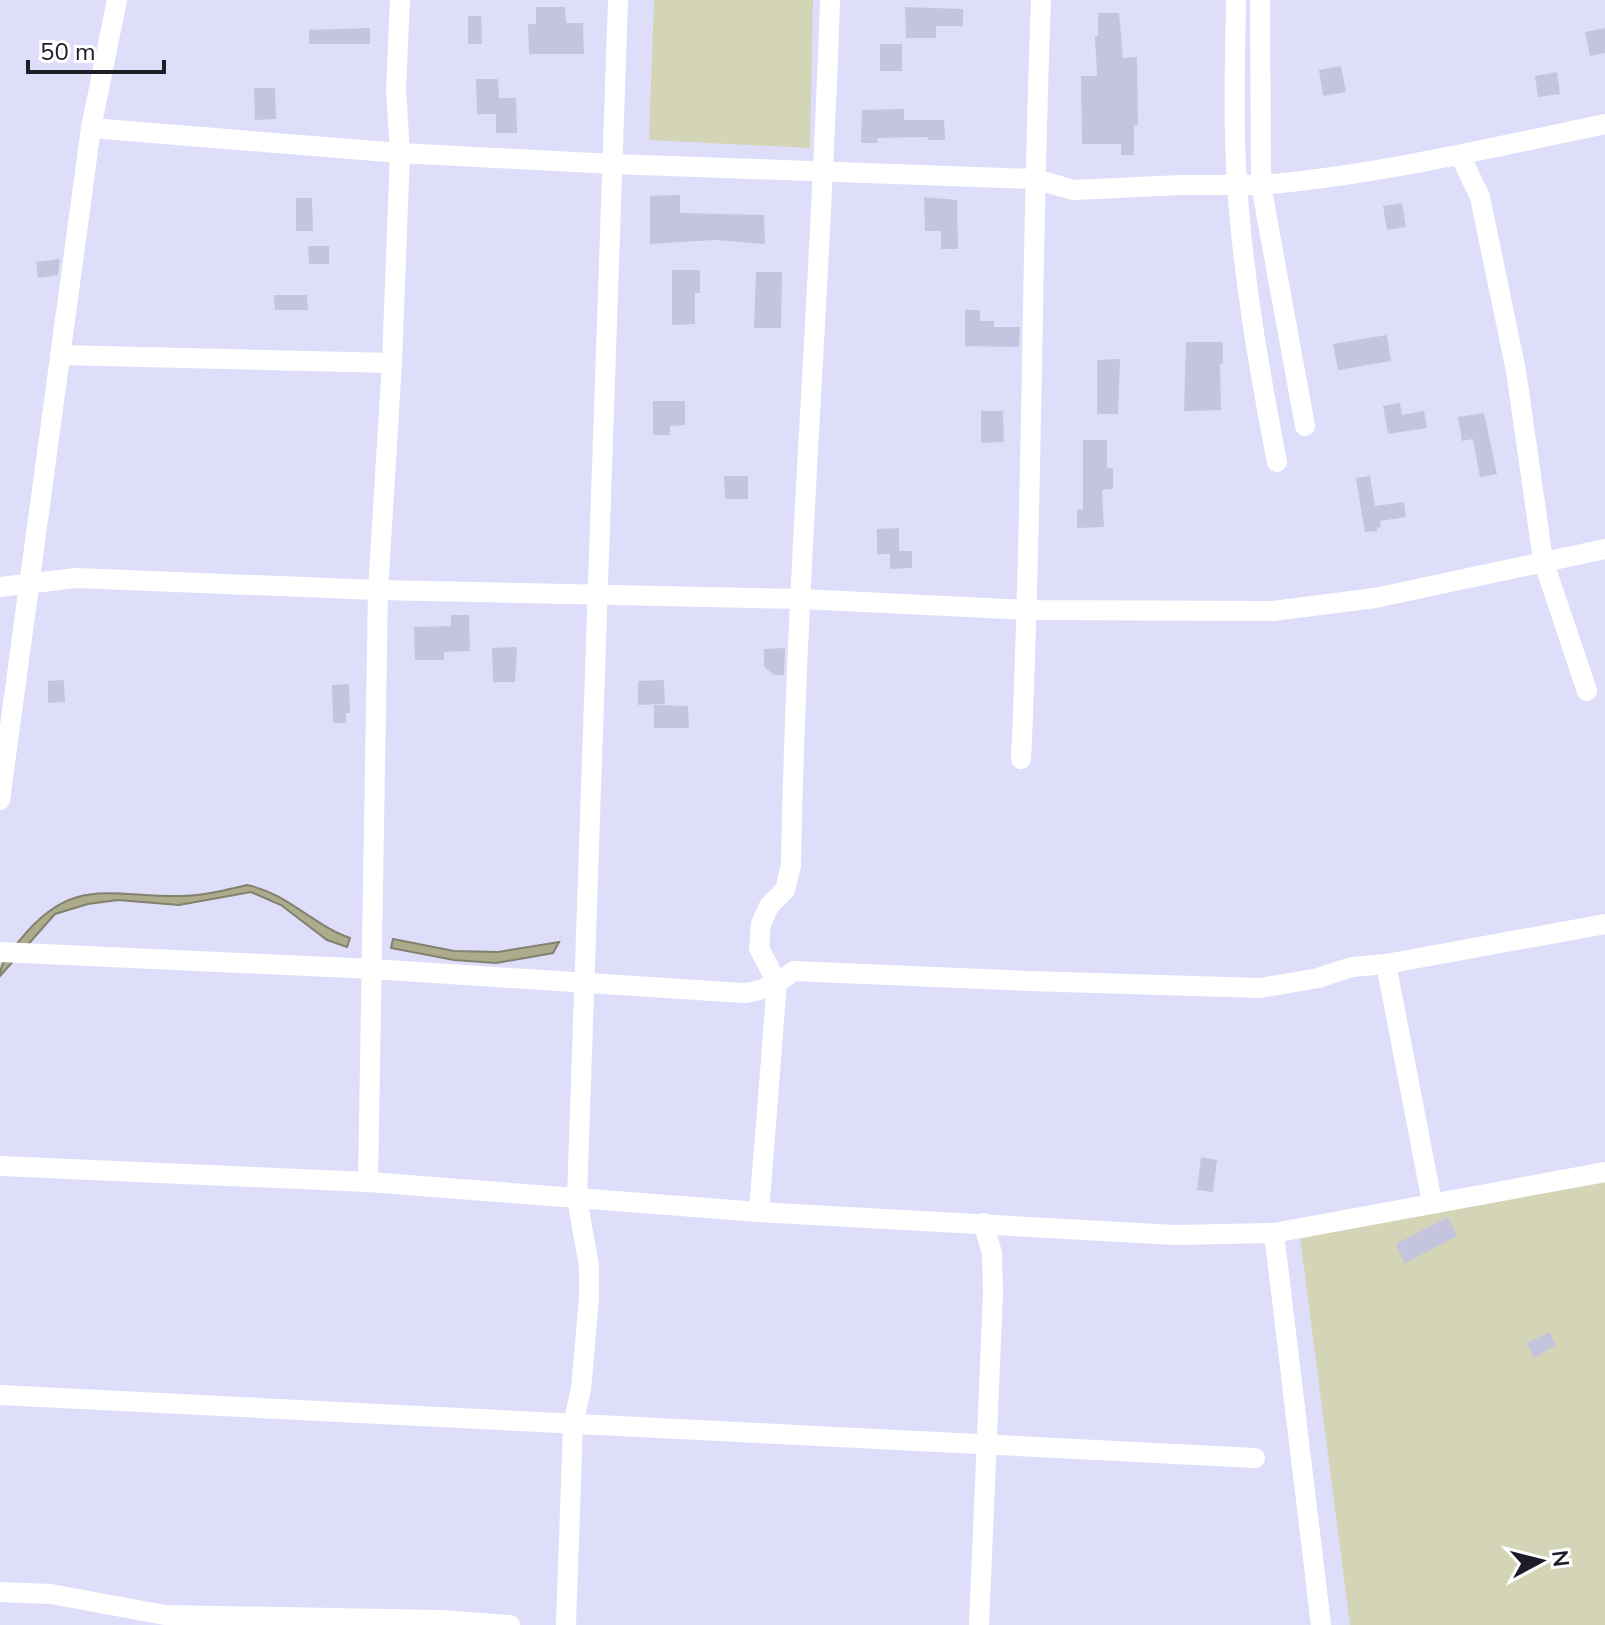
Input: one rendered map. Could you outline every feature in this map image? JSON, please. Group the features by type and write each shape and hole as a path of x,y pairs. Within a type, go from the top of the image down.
{"street":[{"path":"0,800 91,128 117,0"},
{"path":"368,1182 378,590 392,363 400,153 396,90 400,0"},
{"path":"566,1625 573,1424 581,1389 589,1298 589,1267 577,1198 618,0"},
{"path":"759,1212 777,983 759,948 761,924 769,906 785,890 791,865 830,0"},
{"path":"1021,759 1028,610 1034,179 1041,0"},
{"path":"1236,0 1233,110 1237,186 1252,331 1277,462"},
{"path":"1260,0 1261,185 1305,426"},
{"path":"91,128 400,153 1034,179 1074,190 1237,186 1314,180 1460,155 1605,124"},
{"path":"1460,155 1480,197 1516,371 1543,560 1587,691"},
{"path":"60,355 392,363"},
{"path":"0,587 76,578 378,590 801,599 1028,610 1273,611 1375,598 1605,549"},
{"path":"0,952 372,969 743,993 758,992 794,971 817,970 1260,988 1318,978 1352,967 1386,964 1605,924"},
{"path":"1386,964 1432,1202"},
{"path":"0,1166 368,1182 759,1212 1175,1235 1274,1233 1605,1172"},
{"path":"979,1625 993,1293 992,1253 983,1223"},
{"path":"1274,1233 1321,1625"},
{"path":"0,1395 1255,1458"},
{"path":"0,1592 51,1594 165,1615 440,1620 510,1625"}],"shaded area":[{"path":"654,0 813,0 810,148 649,140"},
{"path":"247,885 275,895 350,938 347,947 327,940 281,905 251,892 179,905 118,900 88,904 55,914 0,976 7,957 39,919 75,898 112,893 189,896"},
{"path":"393,939 454,951 498,952 559,942 553,953 496,963 454,960 391,948"},
{"path":"1605,1180 1605,1625 1350,1625 1300,1237"}],"building":[{"path":"536,7 565,7 566,23 583,23 584,54 529,54 528,24 536,24"},
{"path":"905,7 963,9 963,26 936,26 936,38 906,38"},
{"path":"1098,13 1119,13 1123,58 1137,57 1138,125 1134,125 1134,155 1121,155 1121,144 1082,144 1081,76 1097,76 1095,36 1098,36"},
{"path":"468,16 481,16 482,44 468,44"},
{"path":"370,28 370,44 309,44 309,30"},
{"path":"1605,28 1605,53 1590,56 1585,32"},
{"path":"880,44 902,44 902,71 880,71"},
{"path":"1341,66 1346,92 1323,96 1319,70"},
{"path":"1557,72 1560,94 1538,97 1535,76"},
{"path":"476,79 498,79 499,98 516,98 517,133 496,133 496,114 477,114"},
{"path":"254,88 275,88 276,119 255,120"},
{"path":"904,109 904,120 944,120 945,140 928,140 928,137 877,138 878,143 861,143 862,110"},
{"path":"680,195 680,213 764,215 765,244 715,240 650,244 650,196"},
{"path":"924,197 957,200 958,249 941,249 941,231 925,231"},
{"path":"296,198 312,198 313,231 296,231"},
{"path":"1402,203 1406,227 1387,230 1383,206"},
{"path":"308,246 329,246 329,264 309,264"},
{"path":"60,259 58,275 38,278 36,262"},
{"path":"672,270 700,270 700,293 695,293 695,324 672,325"},
{"path":"756,272 782,272 781,328 754,328"},
{"path":"274,295 307,295 308,310 275,310"},
{"path":"965,310 980,310 980,321 994,321 994,327 1020,327 1019,347 965,346"},
{"path":"1387,335 1391,361 1338,370 1333,344"},
{"path":"1186,342 1223,342 1221,410 1184,411"},
{"path":"1120,359 1118,414 1097,414 1097,360"},
{"path":"653,401 685,401 685,425 670,426 670,435 653,435"},
{"path":"1400,403 1402,415 1424,411 1427,428 1388,434 1383,406"},
{"path":"981,411 1003,411 1004,442 981,443"},
{"path":"1484,413 1497,474 1480,477 1473,439 1462,441 1458,417"},
{"path":"1083,440 1107,440 1107,468 1113,468 1113,489 1102,490 1104,527 1077,528 1077,510 1083,510"},
{"path":"724,476 748,476 748,499 725,499"},
{"path":"1370,476 1375,506 1404,502 1406,517 1380,521 1378,531 1365,532 1356,478"},
{"path":"899,528 899,551 912,551 912,568 890,569 890,554 877,554 877,529"},
{"path":"451,615 469,615 470,651 444,652 444,660 415,660 414,627 451,626"},
{"path":"517,647 515,682 493,682 492,648"},
{"path":"785,648 784,675 774,675 764,667 764,649"},
{"path":"64,680 65,702 48,703 48,681"},
{"path":"664,680 665,704 638,705 638,681"},
{"path":"349,684 350,713 346,713 346,723 333,723 332,685"},
{"path":"654,705 688,706 689,728 654,728"},
{"path":"1201,1157 1217,1160 1213,1192 1197,1190"},
{"path":"1448,1217 1457,1236 1405,1263 1396,1244"},
{"path":"1549,1332 1556,1345 1534,1358 1527,1343"}]}
